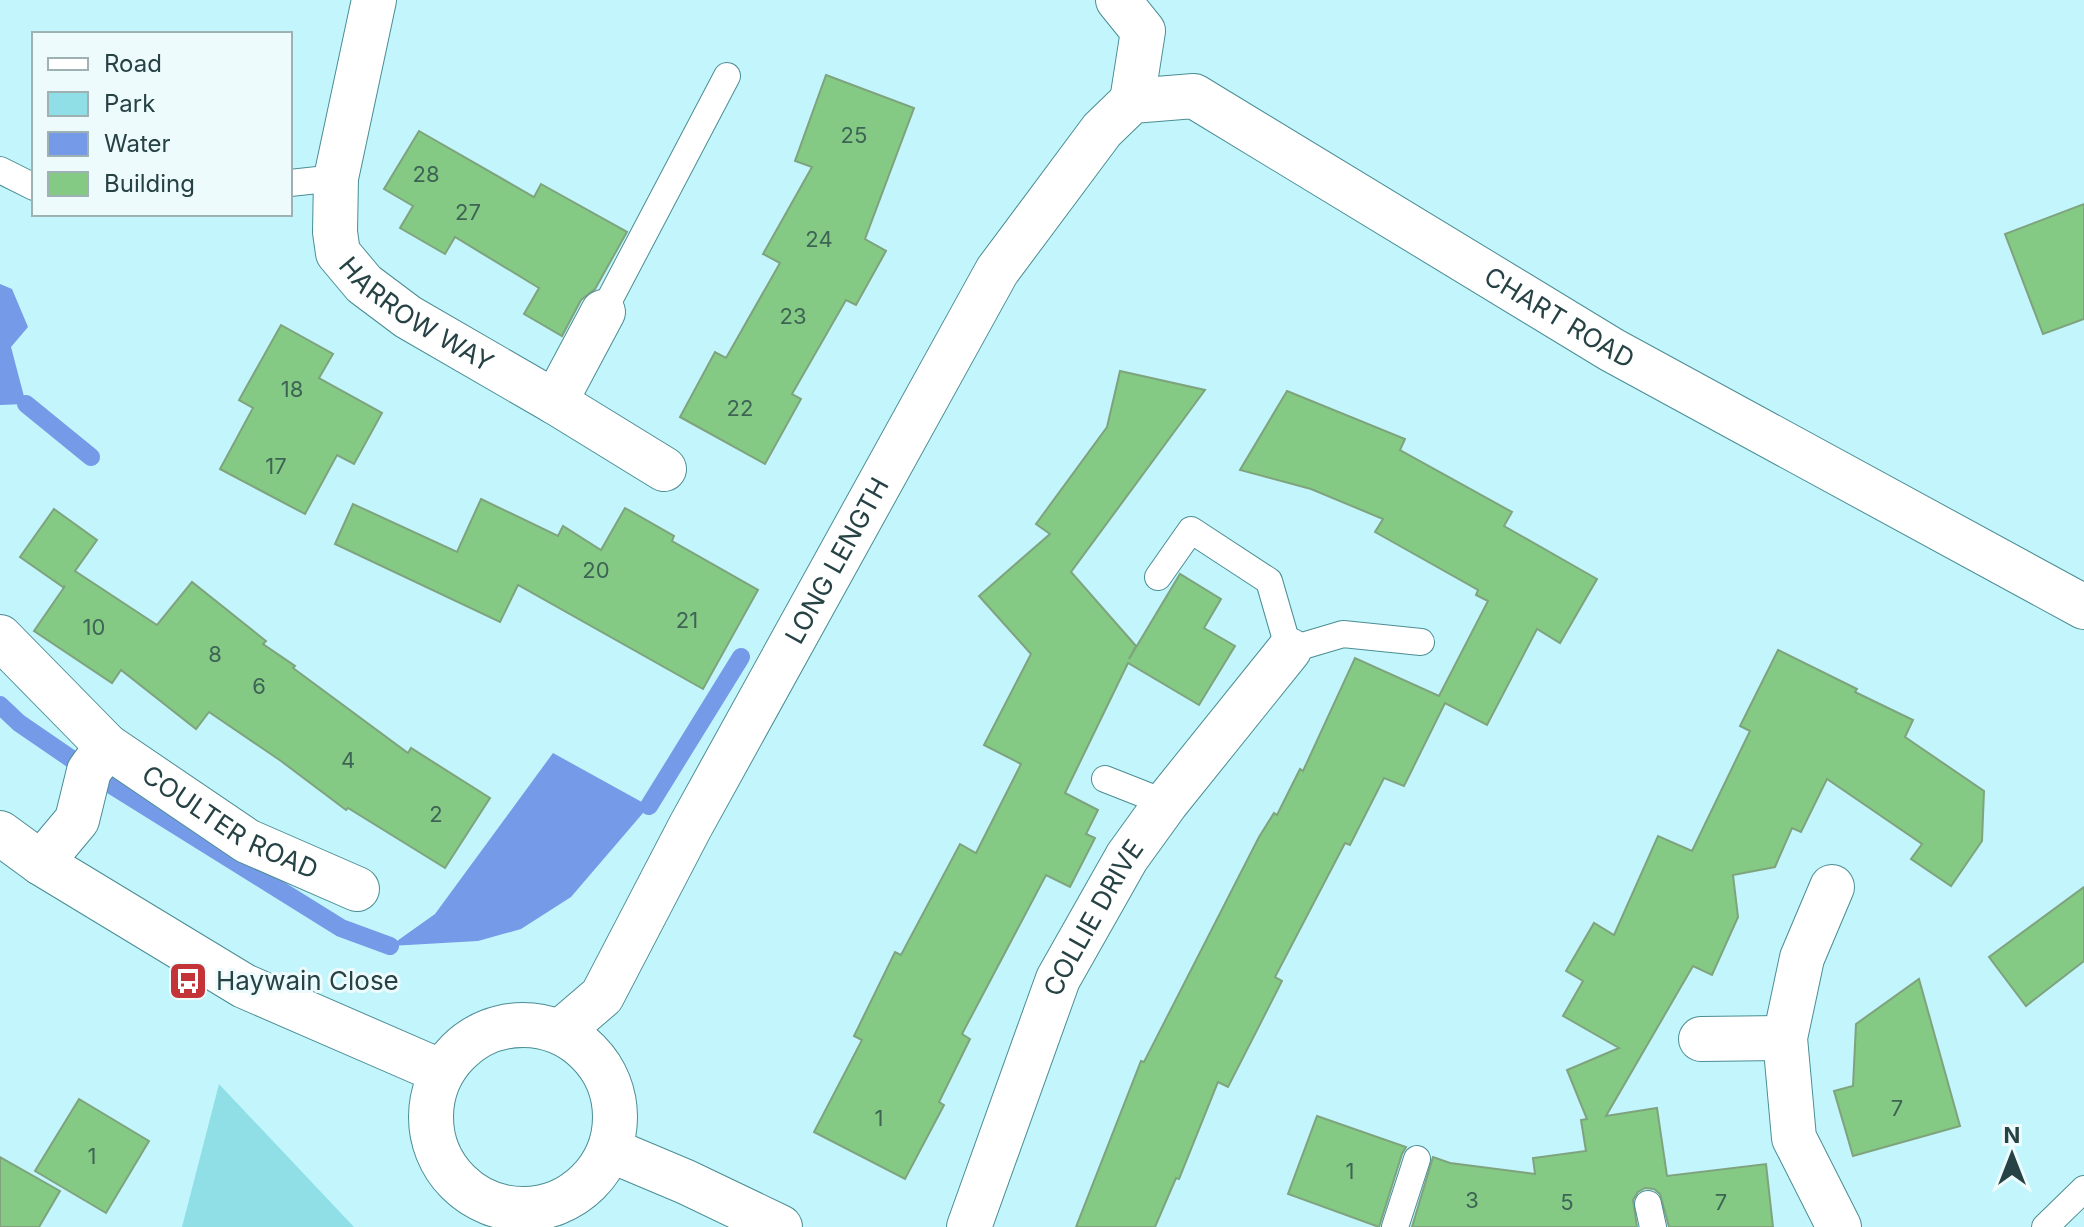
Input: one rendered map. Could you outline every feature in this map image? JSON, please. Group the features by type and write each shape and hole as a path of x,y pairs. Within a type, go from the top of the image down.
{"street":[{"name":"HARROW WAY","path":"374,0 336,178 335,232 338,253 364,284 408,317 664,469"},
{"path":"1118,0 1143,31 1132,101"},
{"name":"CHART ROAD","path":"1132,101 1194,96 1612,350 2084,607"},
{"name":"LONG LENGTH","path":"560,1032 602,996 690,827 997,271 1102,130 1132,101"},
{"path":"555,402 603,312"},
{"name":"COULTER ROAD","path":"0,637 107,746 247,841 357,889"},
{"name":"COLLIE DRIVE","path":"969,1227 1058,979 1127,857 1166,803 1289,650"},
{"path":"41,863 77,820 89,771 107,746"},
{"path":"0,833 41,863 244,986 442,1072"},
{"path":"1832,887 1802,958 1785,1038 1794,1138 1839,1227"},
{"path":"533,1025 560,1032 584,1047 602,1068 613,1094 616,1123 610,1150 595,1175 574,1195 547,1206 488,1215 442,1162 432,1133 432,1101 442,1072 459,1050 481,1035 507,1026 533,1025"},
{"path":"1701,1039 1785,1038"},
{"path":"610,1150 780,1227"}],"lane":[{"path":"603,312 727,76"},
{"path":"0,170 32,186"},
{"path":"292,183 336,178"},
{"path":"1158,577 1191,530 1269,581 1289,650 1343,634 1421,642"},
{"path":"1105,779 1166,803"},
{"path":"1395,1227 1417,1159"},
{"path":"2045,1227 2084,1189"}],"green space":[{"path":"219,1084 354,1227 182,1227"}],"water":[{"path":"0,284 12,289 28,327 11,347 26,404 0,405"},
{"path":"553,753 649,806 571,897 521,929 478,941 390,946 435,914"}],"building":[{"path":"826,75 914,108 865,239 886,251 856,305 846,300 792,394 801,399 765,464 680,417 715,352 726,358 780,263 763,254 812,167 795,161"},
{"path":"419,131 534,197 541,184 627,232 595,289 581,300 562,336 524,314 539,288 455,237 445,254 400,228 413,206 384,189"},
{"path":"2084,204 2084,319 2043,334 2005,234"},
{"path":"281,325 333,354 319,378 382,413 354,464 337,455 305,514 220,469 253,408 239,400"},
{"path":"1120,371 1205,390 1071,572 1136,646 1129,659 1180,574 1221,599 1204,628 1235,646 1199,705 1128,663 1065,793 1098,810 1086,834 1095,838 1070,887 1046,875 962,1034 970,1039 939,1102 944,1105 905,1179 814,1132 862,1040 854,1036 895,952 901,955 960,844 976,853 1021,764 984,745 1031,654 979,596 1050,534 1036,524 1107,427"},
{"path":"1287,391 1405,439 1400,450 1512,512 1504,526 1597,579 1560,643 1537,629 1487,725 1445,703 1404,786 1384,778 1350,845 1345,843 1275,977 1282,981 1228,1087 1218,1082 1179,1179 1176,1178 1155,1227 1076,1227 1141,1061 1144,1062 1259,837 1274,813 1277,815 1300,769 1303,771 1355,658 1439,696 1488,601 1476,595 1478,590 1375,532 1383,519 1311,489 1240,470"},
{"path":"481,499 558,536 563,526 601,550 625,508 674,536 672,541 758,590 703,689 518,585 500,622 335,544 353,504 457,552"},
{"path":"54,509 97,540 75,571 157,625 192,582 266,641 263,644 295,666 293,668 408,753 411,748 490,798 445,868 348,808 346,810 209,712 196,729 121,670 112,683 34,631 65,586 20,557"},
{"path":"1778,650 1913,720 1905,737 1984,791 1982,841 1951,886 1911,859 1922,844 1827,779 1801,832 1792,828 1775,867 1733,875 1738,917 1712,975 1693,966 1606,1116 1657,1108 1667,1176 1766,1164 1773,1227 1669,1227 1660,1194 1654,1189 1645,1188 1633,1200 1637,1227 1412,1227 1433,1157 1450,1163 1535,1174 1533,1158 1586,1151 1581,1120 1587,1119 1567,1070 1619,1048 1563,1016 1583,981 1566,971 1594,923 1614,935 1658,836 1692,851 1750,731 1740,726"},
{"path":"2084,887 2084,961 2026,1006 1989,957"},
{"path":"1919,979 1960,1126 1853,1156 1834,1091 1853,1086 1856,1024"},
{"path":"79,1099 149,1141 106,1213 35,1171"},
{"path":"1317,1116 1406,1147 1379,1227 1288,1194"},
{"path":"0,1157 60,1191 39,1227 0,1227"}],"waterway":[{"path":"26,404 91,457"},
{"path":"649,806 741,657"},
{"path":"0,705 19,723 89,771 341,928 390,946"}],"place":[{"name":"Haywain Close","path":"188,981"}]}
